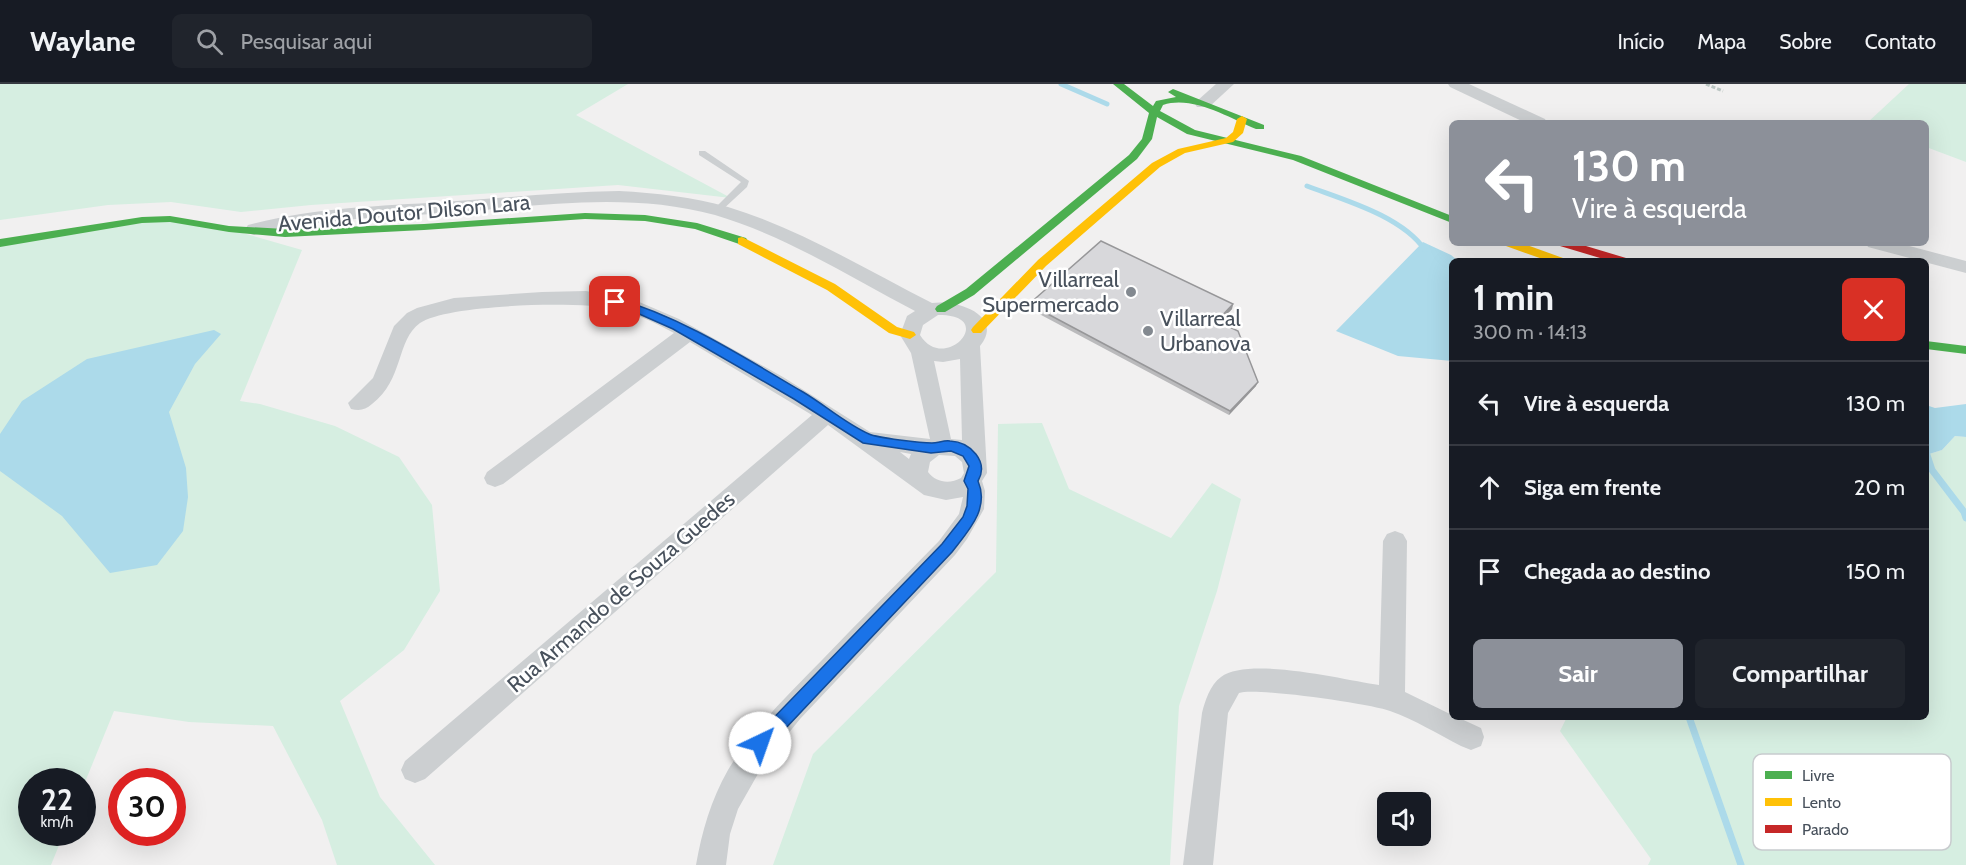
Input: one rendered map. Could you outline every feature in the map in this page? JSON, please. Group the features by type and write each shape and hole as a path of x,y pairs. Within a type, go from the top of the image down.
{"street":[{"path":"1118,84 1151,110 1191,132 1298,158 1449,219"},
{"path":"937,447 916,342 914,321 970,291 1132,157 1147,139 1151,110 1157,104 1162,101 1198,102 1226,84"},
{"path":"1456,84 1533,120"},
{"path":"1162,88 1275,132"},
{"path":"916,342 942,355 962,351 1042,263 1156,165 1182,151 1232,143 1242,119"},
{"name":"Avenida Doutor Dilson Lara","path":"254,229 287,220 331,216 576,198 631,197 717,210 781,234 935,310"},
{"path":"571,216 576,198"},
{"name":"Avenida Doutor Dilson Lara","path":"254,229 267,232 307,233 571,216 645,218 697,226 732,237 831,287 893,330 916,342"},
{"path":"0,243 142,220 170,219 229,230 254,229"},
{"path":"1518,246 1551,258"},
{"path":"1574,246 1612,258"},
{"path":"1886,246 1966,267"},
{"path":"359,403 382,381 402,328 417,316 438,307 549,298 602,300 641,310 689,332 827,414 867,440 934,490 947,492 960,489 971,481 975,473 973,458 976,324 966,314 950,309 935,310"},
{"path":"495,478 689,332"},
{"path":"1929,345 1966,350"},
{"name":"Rua Armando de Souza Guedes","path":"415,770 827,414"},
{"path":"867,440 960,448 973,458"},
{"path":"920,479 917,464 920,457 937,447"},
{"path":"711,865 715,833 725,804 760,743 959,533 969,520 974,506 974,489 971,481"},
{"path":"947,492 953,502 959,533"},
{"path":"1392,699 1395,541"},
{"path":"1198,865 1215,713 1219,699 1230,685 1246,679 1271,680 1392,699 1471,737"}],"lane":[{"path":"702,153 745,181 744,185 717,210"}],"path":[{"path":"1706,84 1723,91"}],"green space":[{"path":"0,84 628,84 576,115 731,198 618,185 311,205 241,212 171,202 108,205 0,220"},
{"path":"1909,84 1966,84 1966,162 1929,148 1929,120 1870,120"},
{"path":"170,219 229,229 302,250 240,401 260,404 335,426 399,457 432,505 440,591 404,650 340,701 380,797 435,865 337,865 322,820 273,726 189,722 114,711 91,768 18,768 18,846 59,846 51,865 0,865 0,242"},
{"path":"1042,423 1069,489 1171,538 1212,483 1241,499 1217,591 1179,706 1170,865 773,865 813,754 996,572 998,424"},
{"path":"1955,436 1966,437 1966,865 1648,865 1651,859 1560,731 1566,720 1929,720 1929,454 1942,450"}],"water":[{"path":"1423,242 1454,258 1449,258 1449,361 1398,356 1336,331"},
{"path":"214,330 221,334 195,364 169,412 186,468 188,497 183,531 157,565 110,573 62,516 0,471 0,434 22,401 87,359"},
{"path":"1966,404 1966,437 1955,436 1942,450 1929,454 1929,406 1935,408"}],"building":[{"name":"Villarreal Urbanova","path":"1101,241 1233,304 1217,321 1238,331 1258,382 1230,411 1029,304"}],"waterway":[{"path":"1061,84 1107,104"},
{"path":"1307,186 1355,203 1387,218 1415,238 1425,250"},
{"path":"1929,461 1932,470 1964,512 1966,518"},
{"path":"1690,720 1741,865"}],"traffic: fast":[{"path":"1118,84 1154,112 1191,132 1297,158 1449,219"},
{"path":"1173,92 1260,127"},
{"path":"941,309 970,292 1133,157 1147,139 1151,119 1159,103 1168,100 1192,99"},
{"path":"0,243 142,220 170,219 229,229 285,233 424,227 585,216 645,218 697,226 742,241"},
{"path":"1929,345 1966,350"}],"traffic: slow":[{"path":"977,330 1042,263 1156,165 1182,151 1229,140 1238,133 1242,119"},
{"path":"742,241 831,287 893,330 910,335"},
{"path":"1518,246 1551,258"}],"traffic: jam":[{"path":"1574,246 1612,258"}],"place":[{"name":"Villarreal Supermercado","path":"1131,292"},
{"name":"Villarreal Urbanova","path":"1148,331"}],"route":[{"path":"615,302 665,319 799,396 867,440 931,448 951,446 960,448 968,452 976,465 971,481 975,499 969,520 947,548 760,743"}]}
